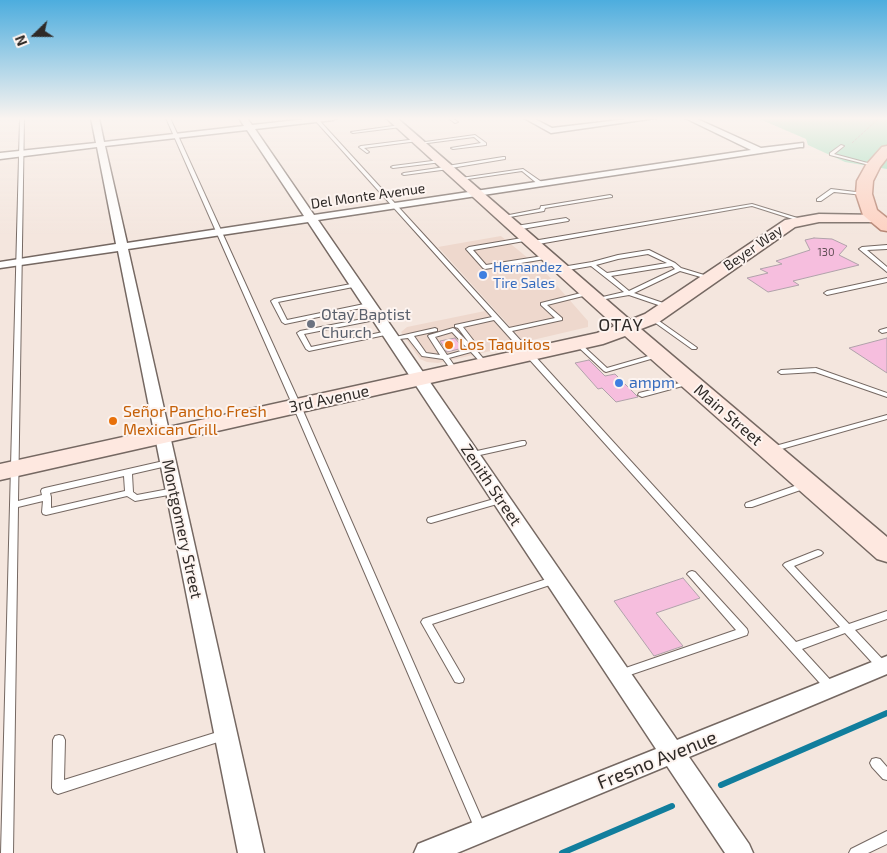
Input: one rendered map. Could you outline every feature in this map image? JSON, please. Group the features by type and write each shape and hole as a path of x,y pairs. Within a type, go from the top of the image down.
{"main road":[{"name":"Main Street","path":"437,158 629,329 887,552"},
{"path":"880,158 873,165 865,181 864,194 869,212 881,222 871,228 887,247"},
{"name":"Beyer Way","path":"629,329 670,307 780,228 801,220 881,222"},
{"name":"3rd Avenue","path":"7,470 420,379 450,364 478,357 529,354 629,329"}],"street":[{"name":"Montgomery Street","path":"104,158 251,853"},
{"name":"Zenith Street","path":"269,158 740,853"},
{"name":"Del Monte Avenue","path":"0,265 715,158"},
{"name":"Fresno Avenue","path":"427,853 885,666"}],"lane":[{"path":"7,853 4,815 14,504 7,470 19,262 20,158"},
{"path":"186,158 297,406 482,831"},
{"path":"350,158 832,689"},
{"path":"393,168 445,165 503,158"},
{"path":"846,158 873,165"},
{"path":"404,174 445,165"},
{"path":"462,179 523,170 542,184"},
{"path":"819,200 833,190 836,180"},
{"path":"833,190 864,194"},
{"path":"504,217 542,210 543,207 610,196"},
{"path":"549,257 485,267 469,250 752,205 801,220"},
{"path":"516,228 566,220"},
{"path":"887,247 862,249 887,270"},
{"path":"562,269 649,252 679,269 711,278"},
{"path":"592,264 629,293 670,307"},
{"path":"606,275 672,264"},
{"path":"508,330 560,319 543,304 592,296 629,293 679,269"},
{"path":"827,293 887,280"},
{"path":"356,285 274,300 285,322 374,312"},
{"path":"300,333 374,312"},
{"path":"293,321 309,349 390,336 410,336 496,318"},
{"path":"652,318 694,348"},
{"path":"459,326 477,349 478,357"},
{"path":"450,364 431,336 453,330 478,357"},
{"path":"410,336 424,355 450,364"},
{"path":"577,343 606,370 659,355"},
{"path":"781,372 816,370 887,395"},
{"path":"642,396 690,382"},
{"path":"769,451 887,418"},
{"path":"471,455 522,443"},
{"path":"129,493 46,512 46,490 168,463"},
{"path":"128,472 129,493 135,498 174,491"},
{"path":"749,505 808,484"},
{"path":"14,504 47,497"},
{"path":"431,520 501,500"},
{"path":"818,553 788,565 846,629 885,666"},
{"path":"619,674 743,632 692,574"},
{"path":"459,679 426,622 556,580"},
{"path":"794,647 887,614"},
{"path":"58,740 58,788 226,735"},
{"path":"876,763 887,775"},
{"path":"855,853 887,837"}],"shaded area":[{"path":"501,236 545,272 588,321 588,327 524,342 438,247"},
{"path":"485,311 517,345 438,363 427,362 420,359 401,332 407,327"}],"green space":[{"path":"836,158 887,158 887,169 845,162"}],"building":[{"path":"814,238 832,239 847,246 839,255 859,265 793,281 799,285 768,292 747,278 768,273 760,269 782,264 776,261 810,250 805,240"},
{"name":"Los Taquitos","path":"455,338 463,348 447,352 440,341"},
{"path":"887,338 887,373 849,348"},
{"path":"589,360 605,376 615,374 638,397 616,402 602,388 598,389 575,363"},
{"path":"683,578 700,598 656,613 683,646 654,656 614,601"}],"waterway":[{"path":"721,785 887,713"},
{"path":"562,853 672,806"}],"place":[{"name":"Hernandez Tire Sales","path":"483,275"},
{"name":"Otay Baptist Church","path":"311,324"},
{"name":"Los Taquitos","path":"449,345"},
{"name":"ampm","path":"619,383"},
{"name":"Señor Pancho Fresh Mexican Grill","path":"113,421"}],"district":[{"name":"OTAY","path":"621,325"}]}
